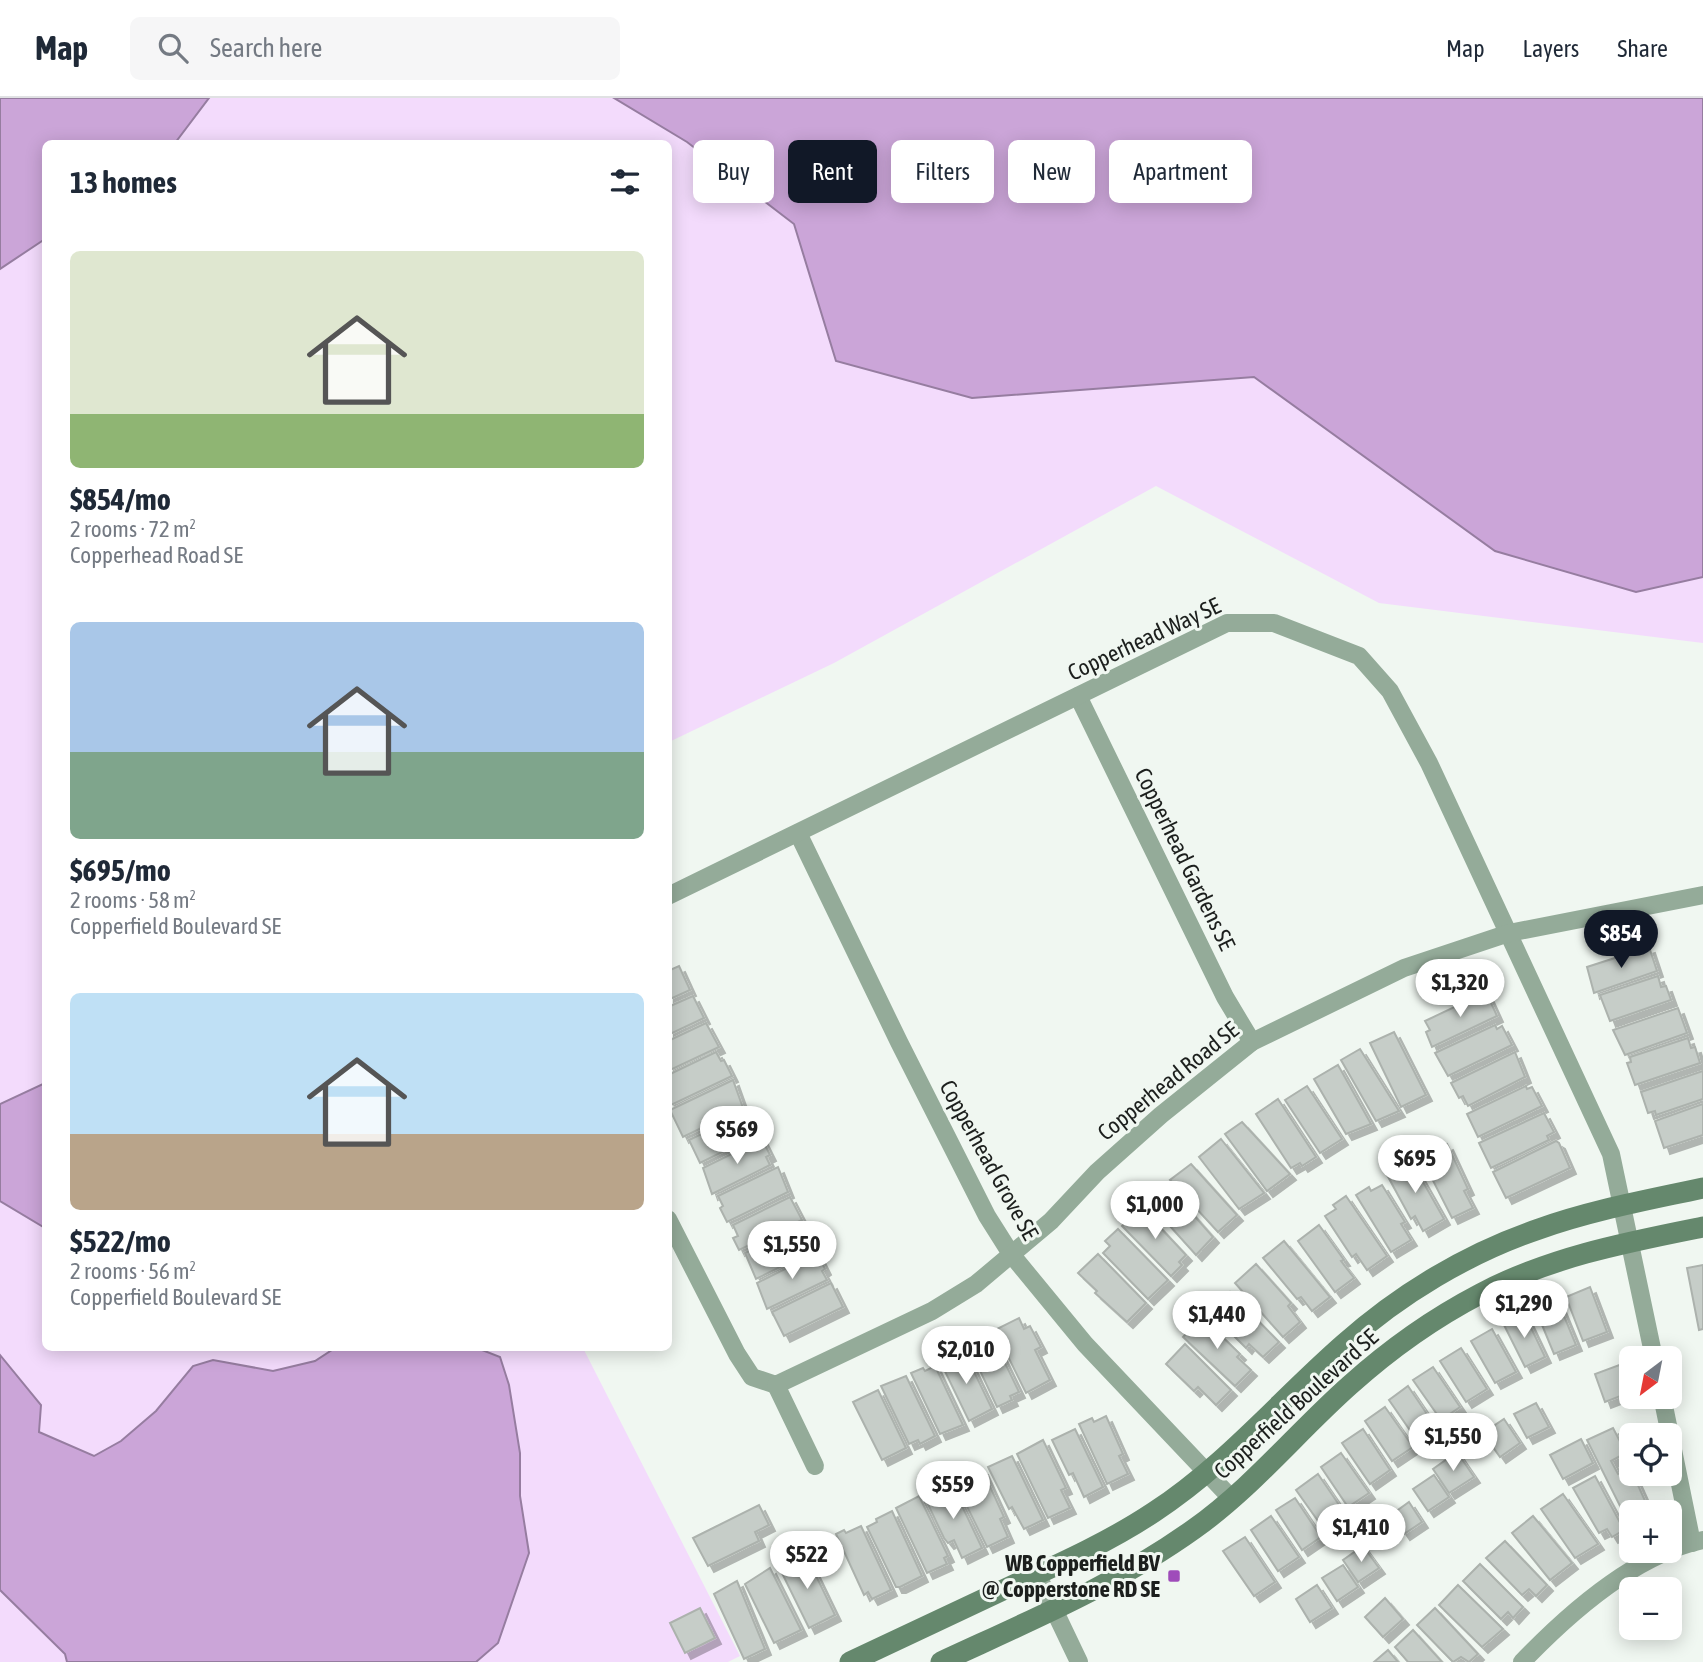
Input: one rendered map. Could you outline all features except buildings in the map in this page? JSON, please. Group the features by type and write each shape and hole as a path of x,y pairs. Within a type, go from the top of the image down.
{"street":[{"name":"Copperhead Way SE","path":"672,894 1227,623 1274,623 1359,656 1390,691 1429,763 1611,1154 1651,1346"},
{"name":"Copperhead Gardens SE","path":"1078,696 1225,997 1252,1042"},
{"name":"Copperhead Grove SE","path":"798,833 899,1042 981,1204 1011,1254 1085,1344 1231,1498"},
{"name":"Copperhead Road SE","path":"1011,1254 1051,1221 1097,1172 1161,1115 1252,1042 1404,968 1509,933 1703,895"},
{"name":"Copperfield Boulevard SE","path":"850,1662 1037,1574 1153,1513 1208,1473 1345,1342 1422,1285 1502,1243 1539,1228 1703,1188"},
{"path":"672,1227 737,1354 752,1377 776,1385 932,1311 976,1284 1011,1254"},
{"name":"Copperfield Boulevard SE","path":"941,1662 1054,1610 1153,1557 1197,1527 1350,1384 1386,1355 1480,1293 1519,1276 1629,1242 1703,1227"},
{"path":"776,1385 816,1466"},
{"path":"1522,1662 1561,1623 1608,1586 1641,1566 1698,1542 1665,1409"},
{"path":"1037,1574 1079,1662"}],"shaded area":[{"path":"0,98 1703,98 1703,643 1379,603 1156,486 834,663 672,741 672,140 42,140 42,1351 585,1351 740,1656 728,1662 0,1662"},
{"path":"0,98 209,98 177,140 42,140 42,241 0,269"},
{"path":"614,98 1703,98 1703,577 1636,592 1495,551 1254,377 972,398 836,361 794,224 767,203 774,203 774,140 693,140 693,147"},
{"path":"42,1084 42,1226 0,1201 0,1104"},
{"path":"330,1351 485,1351 500,1357 509,1385 520,1453 520,1496 529,1553 498,1643 476,1662 67,1662 65,1654 0,1590 0,1355 41,1405 39,1432 94,1456 121,1441 156,1411 193,1366 213,1360 273,1371 315,1361"}],"place":[{"name":"WB Copperfield BV @ Copperstone RD SE","path":"1174,1576"}]}
